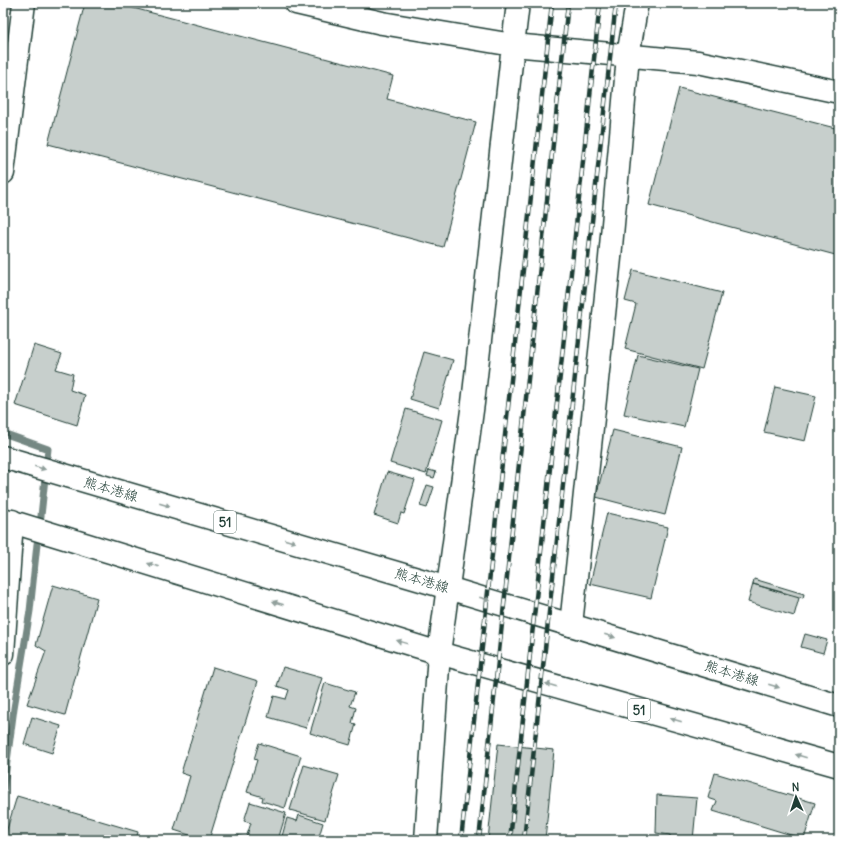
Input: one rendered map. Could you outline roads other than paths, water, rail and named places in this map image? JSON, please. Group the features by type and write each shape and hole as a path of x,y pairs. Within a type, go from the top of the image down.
{"street":[{"path":"3,173 24,3"},
{"path":"296,3 382,23 513,45 698,62 839,92"},
{"path":"426,840 439,653 473,403 518,3"},
{"path":"571,625 610,258 628,56 637,3"},
{"name":"熊本港線","path":"3,458 448,588 839,706"},
{"path":"3,654 7,520"},
{"name":"51","path":"7,520 439,653 839,766"}],"waterway":[{"path":"3,433 48,449 41,516"},
{"path":"3,792 14,708 30,611 37,544"}],"railway":[{"path":"461,840 552,3"},
{"path":"479,840 568,3"},
{"path":"510,840 600,3"},
{"path":"524,840 616,3"}]}
